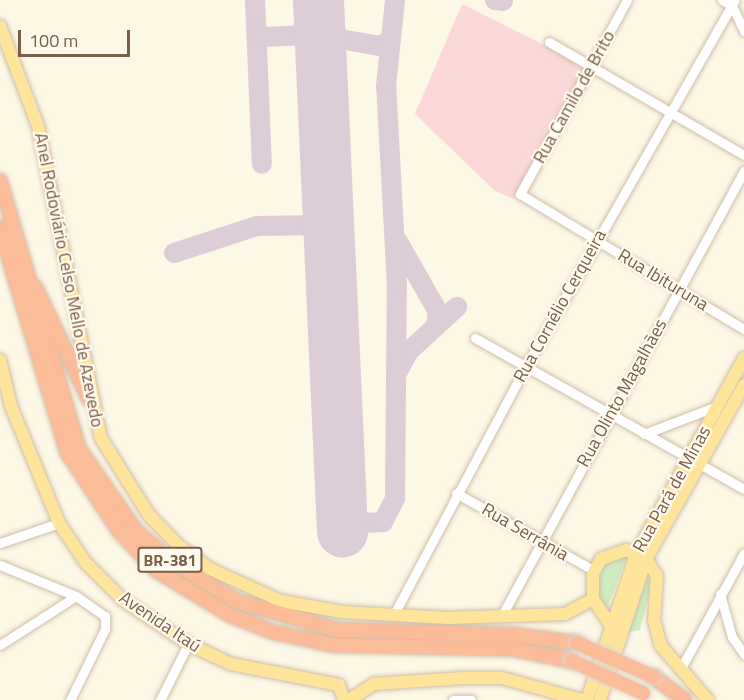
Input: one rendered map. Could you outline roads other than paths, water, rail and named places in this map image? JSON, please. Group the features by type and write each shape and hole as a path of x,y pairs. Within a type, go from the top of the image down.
{"highway":[{"name":"Anel Rodoviário Celso Mello de Azevedo","path":"0,181 79,449 135,530 198,581 279,618 338,630 514,635 577,643 654,676 684,700"},
{"name":"Anel Rodoviário Celso Mello de Azevedo","path":"0,228 46,396 67,452 119,531 156,570 230,615 293,637 380,648 513,649 572,661 648,696"},
{"path":"20,255 89,399"}],"main road":[{"name":"Anel Rodoviário Celso Mello de Azevedo","path":"0,26 38,126 89,399 101,438 149,515 210,569 281,601 393,616 501,617 565,614 593,599"},
{"name":"Rua Pará de Minas","path":"693,463 717,406 744,358"},
{"name":"Avenida Itaú","path":"0,360 5,403 59,523 86,563 123,600 188,644 280,678 339,685 344,700"},
{"name":"Rua Pará de Minas","path":"587,700 610,624 641,557 693,463 744,385"},
{"path":"610,624 593,599 595,571 616,550 641,557 659,586 654,620 661,646 708,700"},
{"name":"Rua Pará de Minas","path":"600,700 641,557"},
{"path":"567,694 594,677"},
{"path":"349,700 374,684 464,678 502,678 567,694 582,700"}],"street":[{"name":"Rua Camilo de Brito","path":"519,194 627,0"},
{"path":"722,0 734,3 744,31"},
{"name":"Rua Cornélio Cerqueira","path":"393,616 456,492 596,240 734,3"},
{"path":"549,42 590,68 672,112 744,155"},
{"name":"Rua Olinto Magalhães","path":"501,617 609,415 744,171"},
{"name":"Rua Ibituruna","path":"519,194 744,329"},
{"path":"475,338 693,463 744,489"},
{"path":"644,434 717,406"},
{"name":"Rua Serrânia","path":"456,492 540,542 595,571"},
{"path":"0,543 59,523"},
{"path":"680,670 744,553"},
{"path":"0,565 76,596 106,620 70,700"},
{"path":"720,594 732,637 744,654"},
{"path":"0,645 76,596"},
{"path":"160,700 188,644"},
{"path":"454,699 471,700"}]}
